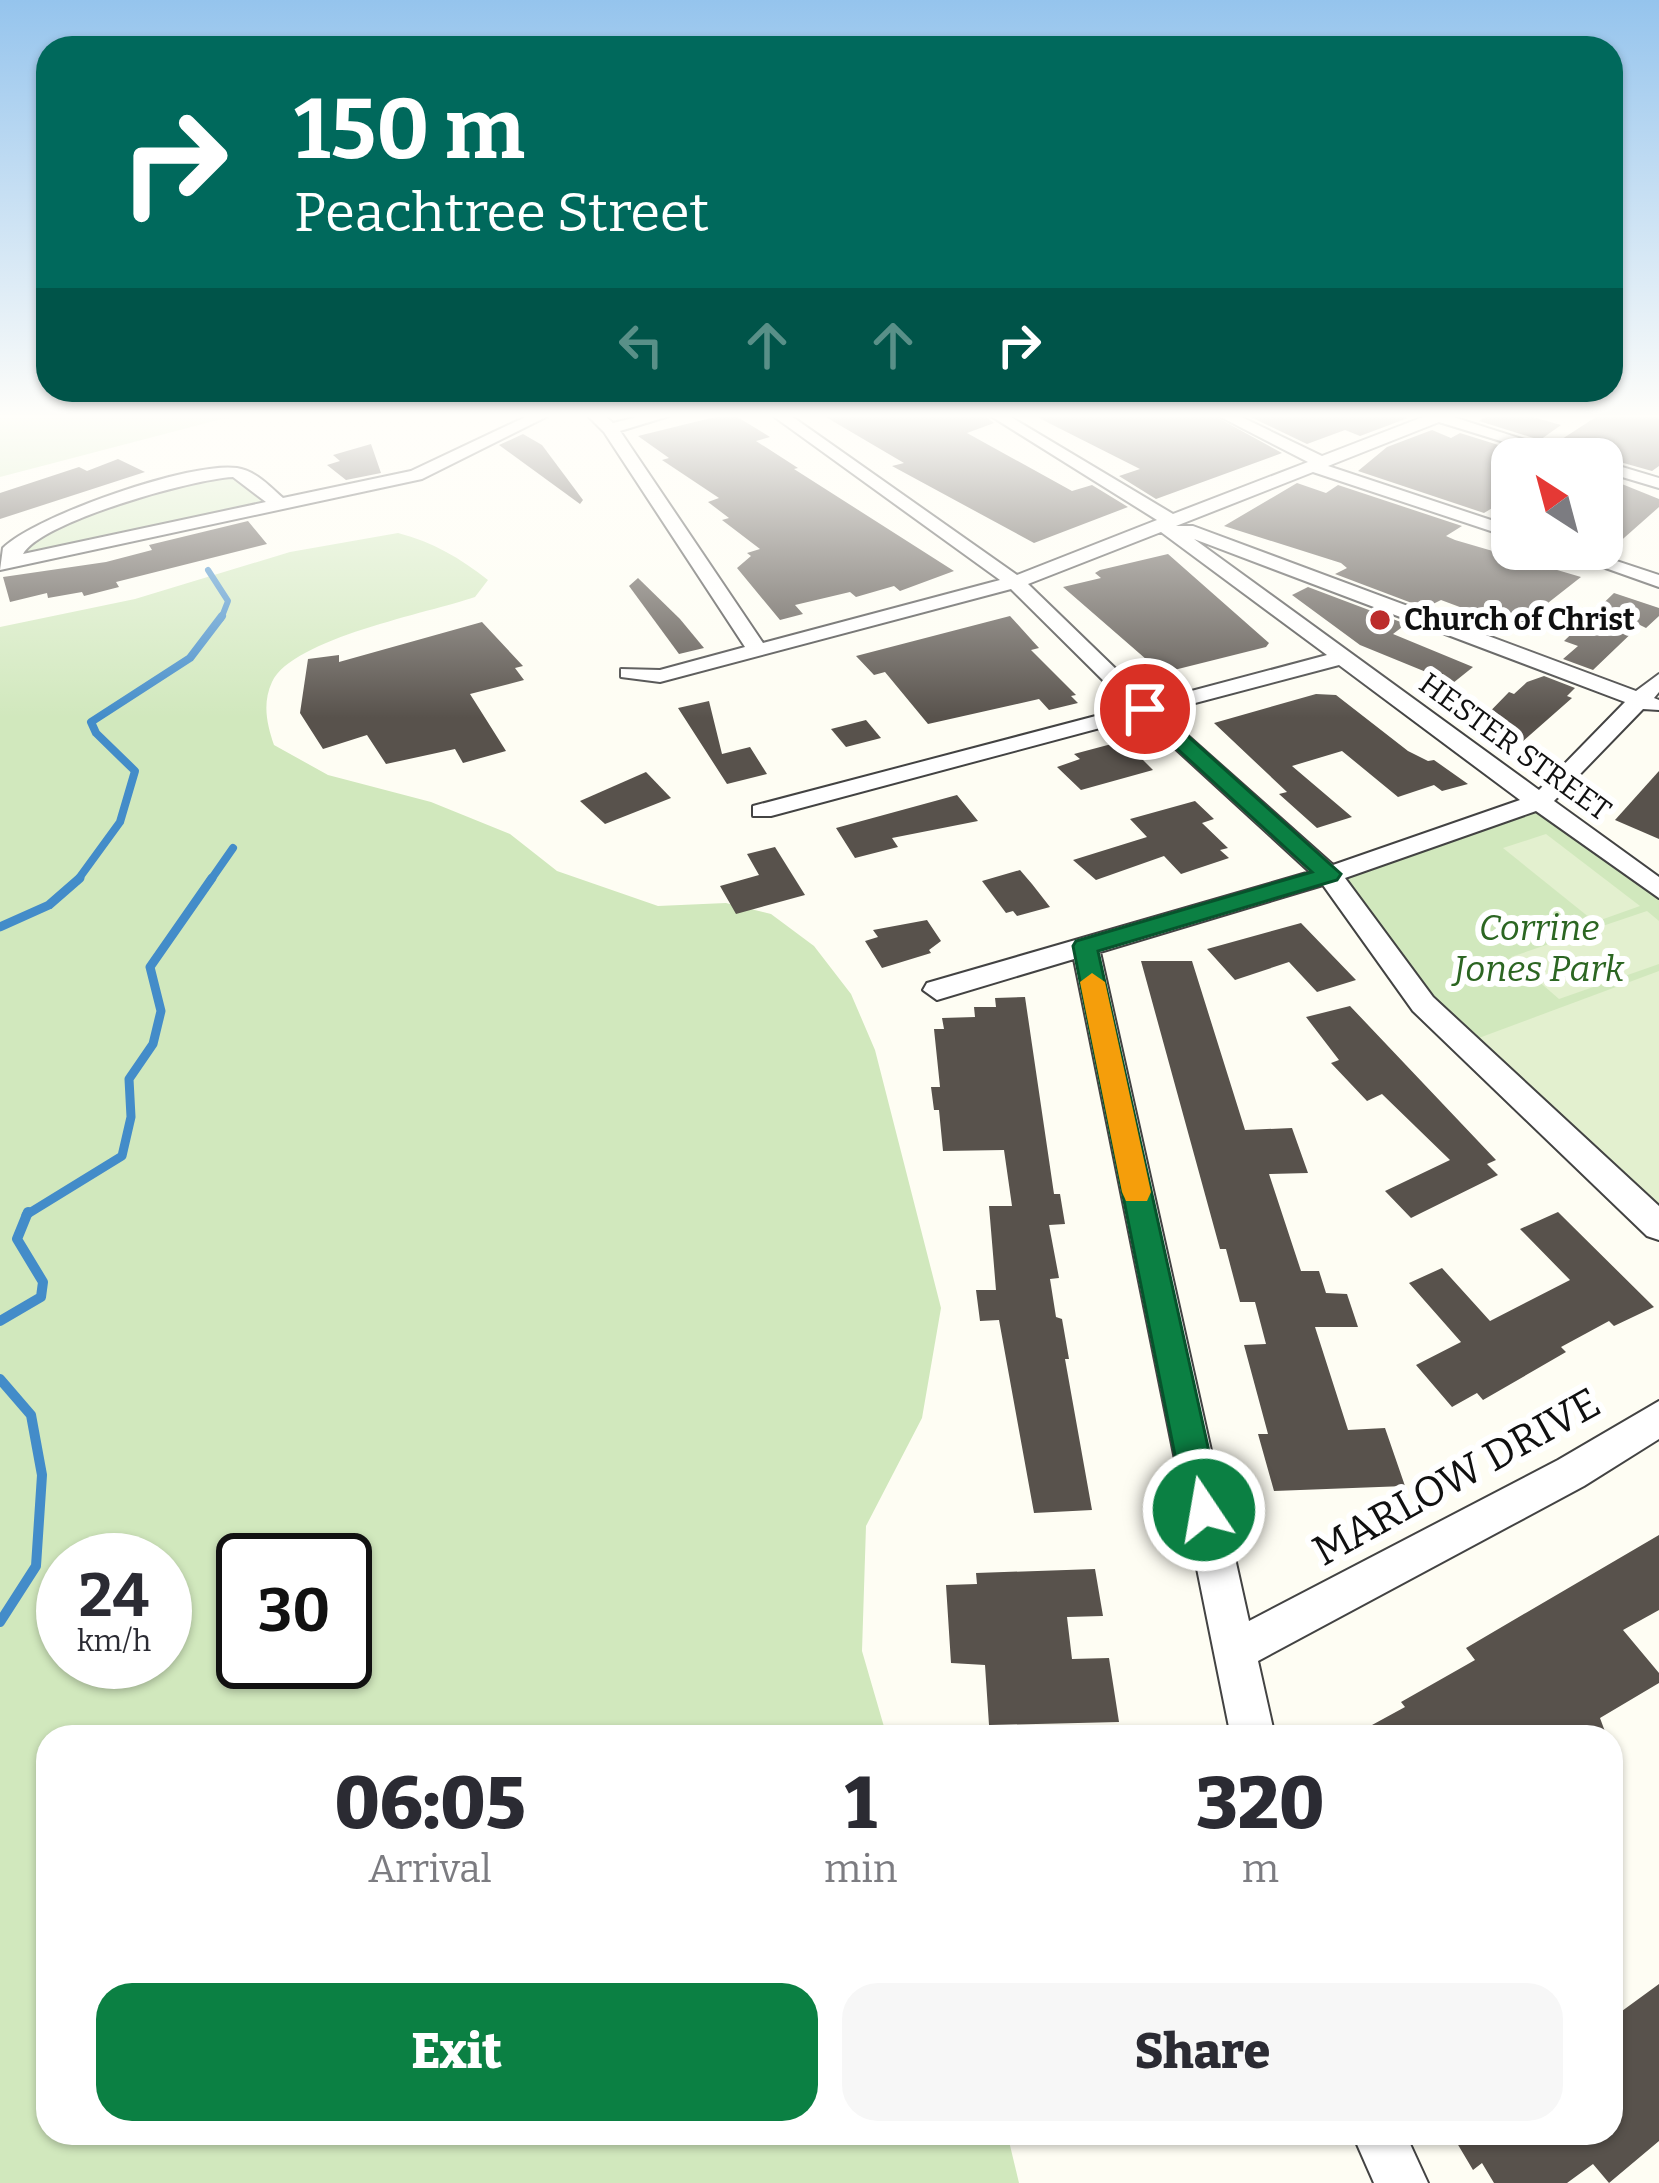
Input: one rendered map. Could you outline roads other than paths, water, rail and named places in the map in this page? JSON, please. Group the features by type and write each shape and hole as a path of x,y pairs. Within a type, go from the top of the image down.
{"street":[{"path":"7,562 12,548 79,515"},
{"path":"7,562 227,515"},
{"path":"667,515 758,651"},
{"path":"921,515 1015,582 1145,709 1329,874 1424,1004 1659,1226"},
{"name":"HESTER STREET","path":"1156,515 1659,890"},
{"path":"628,673 660,676 1015,582 1185,515"},
{"path":"1457,515 1491,526"},
{"path":"937,990 1329,874 1536,800 1549,794 1653,696 1167,522"},
{"path":"1623,569 1659,581"},
{"path":"761,811 1344,657"},
{"path":"1085,946 1250,1725"},
{"name":"MARLOW DRIVE","path":"1234,1651 1571,1473 1659,1418"},
{"path":"1384,2145 1401,2183"}],"waterway":[{"path":"208,570 228,601 221,619"},
{"path":"78,880 120,822 135,771 96,733 91,722 190,658 222,616"},
{"path":"210,881 233,848"},
{"path":"27,1214 122,1156 131,1117 129,1079 153,1044 161,1011 150,967 212,878"},
{"path":"0,927 49,905 78,880"},
{"path":"0,1321 41,1297 43,1282 17,1239 27,1214"},
{"path":"0,1379 31,1415 42,1475 36,1566 0,1622"}],"place":[{"name":"Church of Christ","path":"1380,620"}],"park label":[{"name":"Corrine Jones Park","path":"1539,948"}]}
